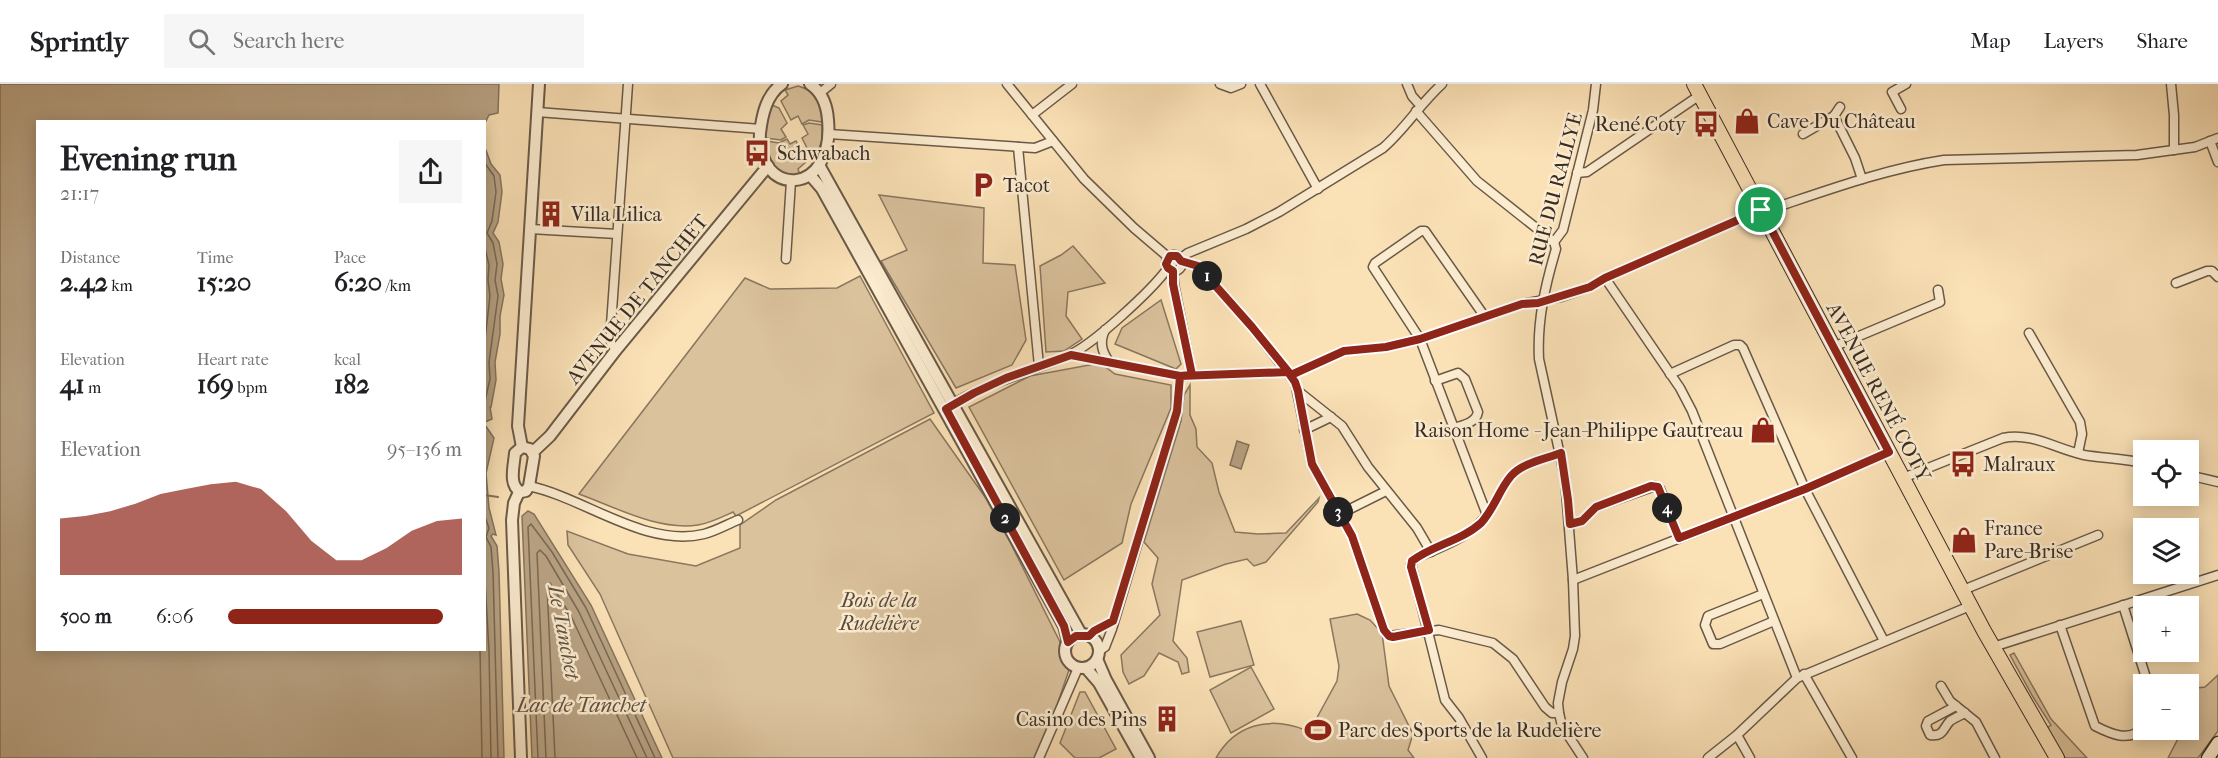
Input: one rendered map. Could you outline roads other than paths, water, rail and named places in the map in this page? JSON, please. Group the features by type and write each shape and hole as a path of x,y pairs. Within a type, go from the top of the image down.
{"main road":[{"name":"AVENUE RENÉ COTY","path":"1697,90 1993,647 2057,758"},
{"path":"2208,758 2218,743"}],"street":[{"path":"521,758 512,520 514,504 524,489 534,456 518,429 539,84"},
{"path":"616,350 611,343 611,325 628,84"},
{"path":"782,84 770,88 760,129 760,143 768,166 774,174 791,181 798,181 810,175 825,155 829,134 828,114 820,93 810,84"},
{"path":"820,93 831,84"},
{"path":"1007,84 1053,141 1108,203 1168,257"},
{"path":"1032,115 1072,84"},
{"path":"1220,84 1231,88 1240,84"},
{"path":"1260,84 1318,189"},
{"path":"1407,84 1418,108 1477,181 1554,242"},
{"path":"950,407 1006,378 1071,355 1107,327 1170,270 1180,268 1181,260 1188,253 1246,229 1318,189 1383,148 1394,139 1418,108 1442,84"},
{"name":"RUE DU RALLYE","path":"1559,714 1558,703 1562,682 1575,636 1573,580 1568,500 1561,453 1539,359 1539,321 1556,249 1554,242 1563,230 1593,110 1596,84"},
{"path":"1901,109 1892,92 1906,84"},
{"path":"2171,84 2174,150"},
{"path":"1577,173 1587,172 1697,90"},
{"path":"1803,135 1834,116 1840,107"},
{"path":"537,112 760,129"},
{"path":"1834,116 1855,158 1862,179"},
{"path":"829,134 1035,148 1053,141"},
{"path":"1071,355 1180,376 1289,374 1344,351 1386,347 1420,339 1522,304 1543,301 1590,287 1605,278 1761,210 1771,209 1912,165 1944,160 2137,155 2195,147 2214,139 2218,162"},
{"path":"1018,147 1039,366"},
{"path":"819,165 950,407 1064,626 1068,642 1065,651 1067,659 1099,683 1141,758"},
{"name":"AVENUE DE TANCHET","path":"528,449 550,436 616,350 768,166"},
{"path":"810,175 822,189 1085,635 1095,641 1106,680 1149,758"},
{"path":"786,259 791,181"},
{"path":"530,229 617,234"},
{"path":"1485,317 1428,233 1421,231 1372,267 1420,339 1487,515"},
{"path":"1168,257 1175,255 1181,260 1198,266 1252,327 1289,374 1298,391 1312,464 1352,536 1384,630 1389,636 1429,630 1483,639 1501,648 1514,659 1545,707 1552,713 1559,714 1562,726 1583,758"},
{"path":"1168,257 1166,262 1170,270 1192,375"},
{"path":"2176,283 2206,271 2212,271 2218,277"},
{"path":"1605,278 1670,374 1692,411 1774,621 1801,676 1852,758"},
{"path":"1833,346 1940,302 1938,290"},
{"path":"1107,327 1102,338 1102,348 1110,363"},
{"path":"2029,333 2080,422 2082,434 2078,453"},
{"path":"1670,374 1734,345 1740,345 1745,351 1805,489 1884,641"},
{"path":"1435,381 1458,374 1465,379 1478,412 1474,420 1454,429"},
{"path":"1040,758 1082,668 1094,663 1105,647 1177,411 1180,376"},
{"path":"1298,391 1346,430 1358,453 1417,528 1431,552"},
{"path":"1304,430 1331,417"},
{"path":"1903,478 2003,438 2015,436 2026,436 2078,453 2133,461"},
{"path":"528,449 515,453 513,485 564,498 630,525 655,533 676,536 706,534 738,520"},
{"path":"1573,580 1805,489 1889,452"},
{"path":"1482,758 1459,718 1445,700 1411,564 1416,558 1462,536 1487,515 1507,482 1517,471 1561,453"},
{"path":"2199,478 2218,482"},
{"path":"1570,524 1582,521 1596,507 1655,486 1660,489 1679,538"},
{"path":"1340,514 1386,491"},
{"path":"1963,590 2098,536"},
{"path":"1993,647 2218,574"},
{"path":"1763,594 1708,616 1705,625 1711,642 1720,644 1774,621"},
{"path":"2123,605 2145,674"},
{"path":"1708,758 1737,735 1801,676 1971,606"},
{"path":"1068,642 1076,636 1085,635 1113,621"},
{"path":"2060,625 2092,722 2095,726 2120,737 2133,734"},
{"path":"1941,686 1950,701 1976,722 1995,758"},
{"path":"1956,706 1928,721 1926,726 1930,735 1936,736 1945,731 1950,721 1965,713"},
{"path":"1737,735 1750,758"}],"water":[{"path":"0,84 499,84 498,113 489,115 486,121 36,120 36,651 486,651 486,473 489,508 496,535 491,536 497,546 499,572 504,758 0,758"},
{"path":"486,150 491,164 500,175 502,192 498,222 493,233 499,242 503,264 501,279 504,295 495,362 496,380 490,407 492,419 486,422"},
{"path":"486,426 494,438 486,473"},
{"path":"1237,441 1249,445 1241,469 1230,465"},
{"name":"Lac de Tanchet","path":"528,511 534,514 591,605 662,758 532,758 522,516"}],"waterway":[{"name":"Le Tanchet","path":"486,495 498,497"}],"place":[{"name":"Cave Du Château","path":"1747,121"},
{"name":"René Coty","path":"1706,124"},
{"name":"Schwabach","path":"757,153"},
{"name":"Tacot","path":"983,185"},
{"name":"Villa Lilica","path":"551,214"},
{"name":"Raison Home - Jean-Philippe Gautreau","path":"1763,430"},
{"name":"Malraux","path":"1963,464"},
{"name":"France Pare-Brise","path":"1964,540"},
{"name":"Casino des Pins","path":"1167,719"},
{"name":"Parc des Sports de la Rudelière","path":"1318,730"}],"park label":[{"name":"Bois de la Rudelière","path":"879,612"}]}
